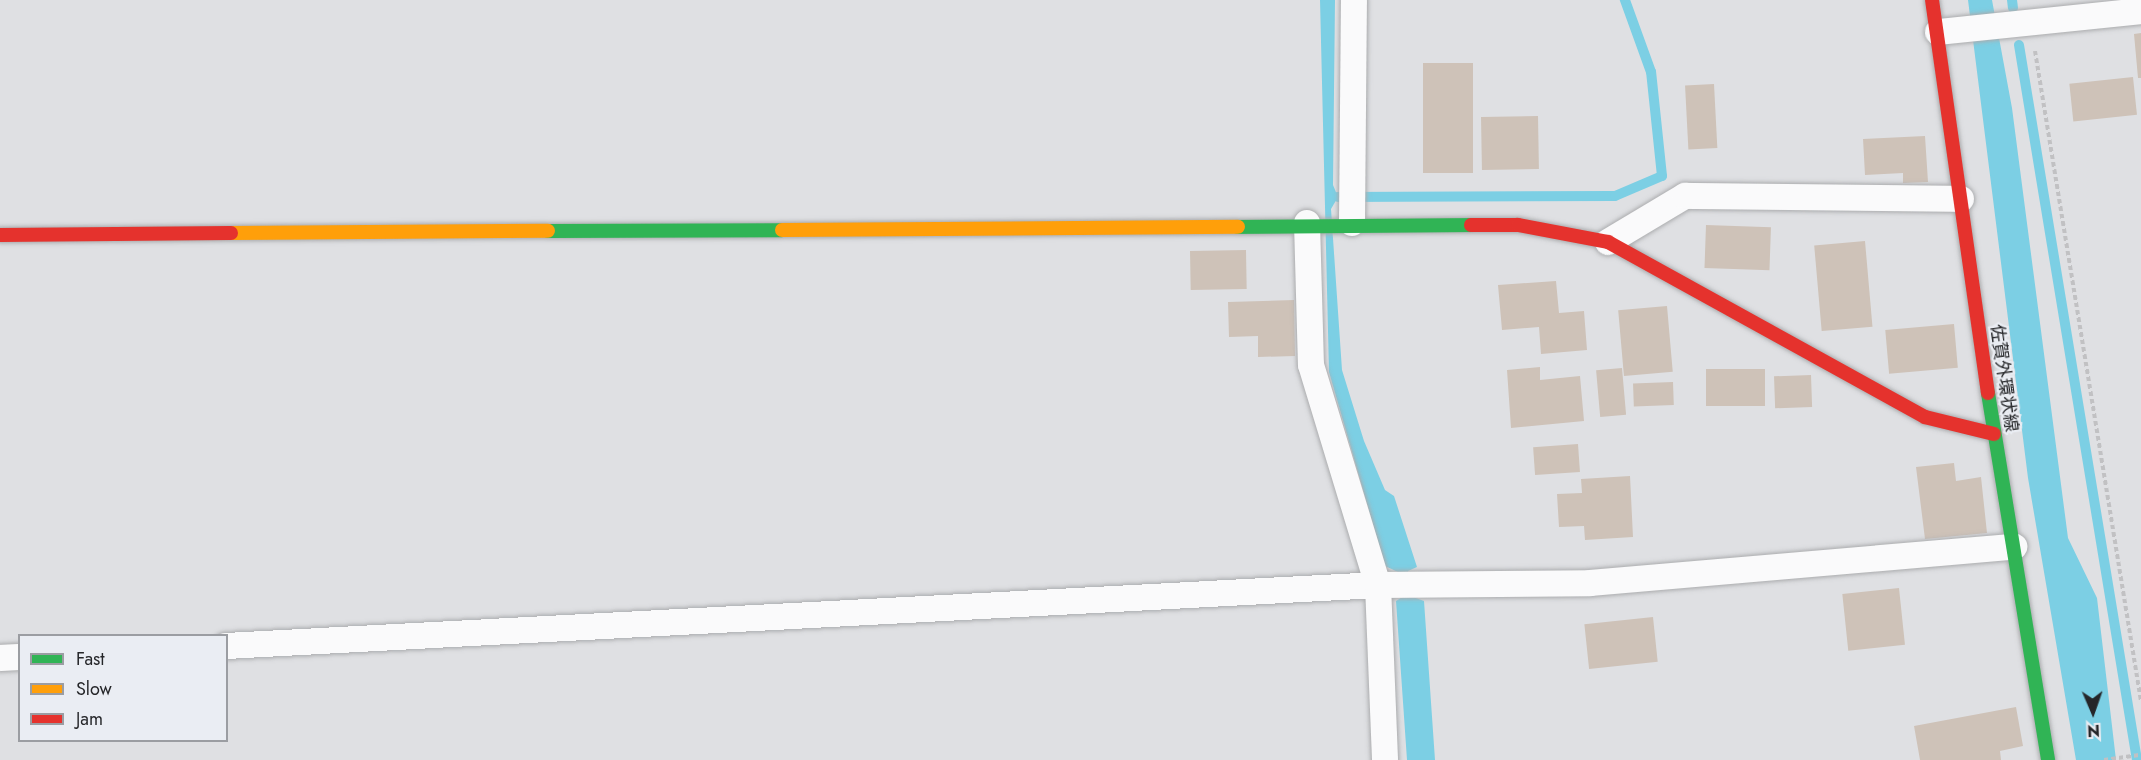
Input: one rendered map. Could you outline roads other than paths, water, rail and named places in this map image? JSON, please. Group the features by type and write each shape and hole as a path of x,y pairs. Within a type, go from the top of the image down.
{"street":[{"path":"1352,206 1354,0"},
{"name":"佐賀外環状線","path":"1932,0 1994,434 2048,760"},
{"path":"1938,32 2137,7"},
{"path":"1608,242 1685,196 1961,199"},
{"path":"0,234 1307,223 1352,206 1518,225 1608,242 1925,417 1994,434"},
{"path":"1307,223 1311,365 1396,585 1385,760"},
{"path":"228,646 1396,585 1590,583 2014,547"},
{"path":"0,658 18,657"}],"water":[{"path":"1320,0 1335,0 1333,185 1338,197 1331,209 1342,370 1364,441 1385,490 1394,496 1417,567 1408,571 1413,597 1424,601 1435,760 1407,760 1396,601 1404,596 1398,572 1385,566 1329,372"},
{"path":"1968,0 1992,0 2012,108 2068,538 2097,598 2116,760 2076,760 2028,478"}],"waterway":[{"path":"1338,197 1615,196 1662,176 1651,72 1625,0"},
{"path":"2012,0 2013,8"},
{"path":"2019,45 2137,760"}]}
